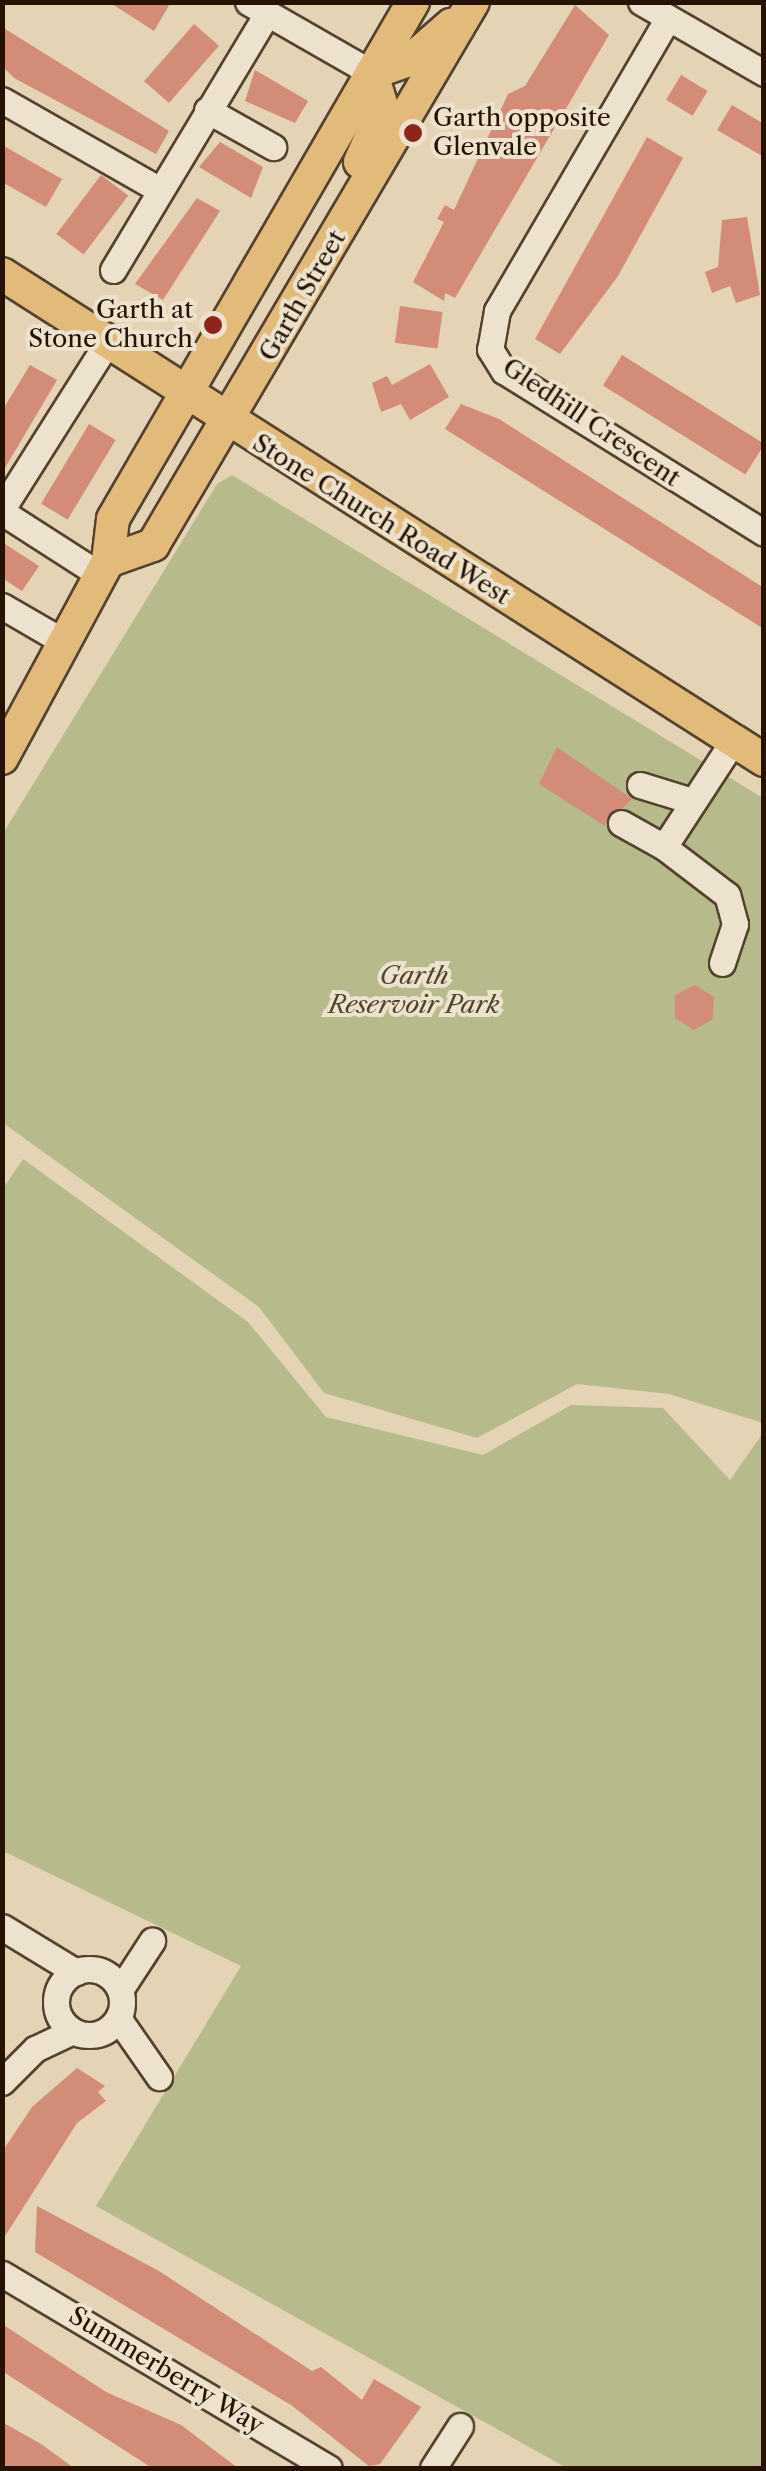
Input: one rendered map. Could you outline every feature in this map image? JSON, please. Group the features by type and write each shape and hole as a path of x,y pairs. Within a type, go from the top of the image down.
{"main road":[{"name":"Garth Street","path":"2,758 104,568 113,518 414,2"},
{"name":"Garth Street","path":"104,568 153,545 299,304 471,2"},
{"path":"299,304 383,110 372,73 412,58 471,2"},
{"name":"Stone Church Road West","path":"2,274 228,425 764,760"}],"street":[{"path":"641,2 764,73"},
{"path":"113,270 208,110 258,8 372,73"},
{"name":"Gledhill Crescent","path":"668,18 496,311 490,348 504,371 764,534"},
{"path":"2,100 160,190"},
{"path":"208,110 273,147"},
{"path":"104,568 2,511 106,343"},
{"path":"2,606 64,642"},
{"path":"664,847 733,741"},
{"path":"640,785 692,801"},
{"path":"621,823 664,847 728,895 735,924 722,963"},
{"path":"2,1927 44,1956 64,1990 73,2031"},
{"path":"64,1990 111,1981 152,1941"},
{"path":"111,1981 110,2025 159,2077"},
{"path":"2,2082 35,2049 64,1990"},
{"path":"35,2049 73,2031 110,2025"},
{"name":"Summerberry Way","path":"2,2274 330,2468"},
{"path":"432,2468 460,2426"}],"green space":[{"name":"Garth Reservoir Park","path":"232,475 763,798 763,1423 669,1394 577,1384 477,1438 324,1393 259,1307 3,1123 2,835 217,484"},
{"path":"23,1159 248,1322 326,1417 483,1455 571,1405 663,1408 730,1480 763,1433 763,2468 567,2468 96,2206 241,1966 3,1851 2,1190"}],"building":[{"path":"109,2 171,2 154,31"},
{"path":"575,5 609,35 455,298 445,293 444,301 413,282 444,222 437,219 445,205 454,210 508,94 525,86"},
{"path":"194,24 219,46 169,103 144,81"},
{"path":"2,27 169,131 156,154 14,78 2,66"},
{"path":"255,70 308,101 295,123 245,101"},
{"path":"681,75 708,91 693,116 666,100"},
{"path":"732,105 764,124 764,157 717,130"},
{"path":"647,137 683,158 618,276 560,354 535,339"},
{"path":"220,142 263,167 251,198 199,167"},
{"path":"2,145 62,179 46,207 2,182"},
{"path":"101,175 128,195 84,255 56,234"},
{"path":"197,198 220,211 163,300 135,284"},
{"path":"747,217 760,295 736,303 730,286 712,293 705,272 718,267 722,220"},
{"path":"400,306 443,312 437,349 395,343"},
{"path":"622,355 764,444 745,475 603,386"},
{"path":"430,364 449,397 410,420 401,404 381,412 372,383 387,376 392,385"},
{"path":"30,365 57,380 2,473 2,411"},
{"path":"461,404 499,419 764,588 764,629 445,429"},
{"path":"89,424 116,440 68,520 41,504"},
{"path":"2,542 39,566 22,591 2,578"},
{"path":"557,747 632,799 605,826 539,784"},
{"path":"695,985 714,997 713,1019 694,1030 675,1018 675,995"},
{"path":"77,2068 105,2086 98,2092 106,2101 77,2123 2,2241 2,2152 32,2107"},
{"path":"37,2206 159,2271 312,2371 321,2367 362,2400 374,2379 421,2407 380,2464 369,2466 291,2405 35,2252"},
{"path":"2,2324 106,2392 181,2425 238,2468 152,2468 2,2371"},
{"path":"2,2422 41,2444 74,2468 2,2468"}],"place":[{"name":"Garth opposite Glenvale","path":"413,133"},
{"name":"Garth at Stone Church","path":"213,325"}]}
